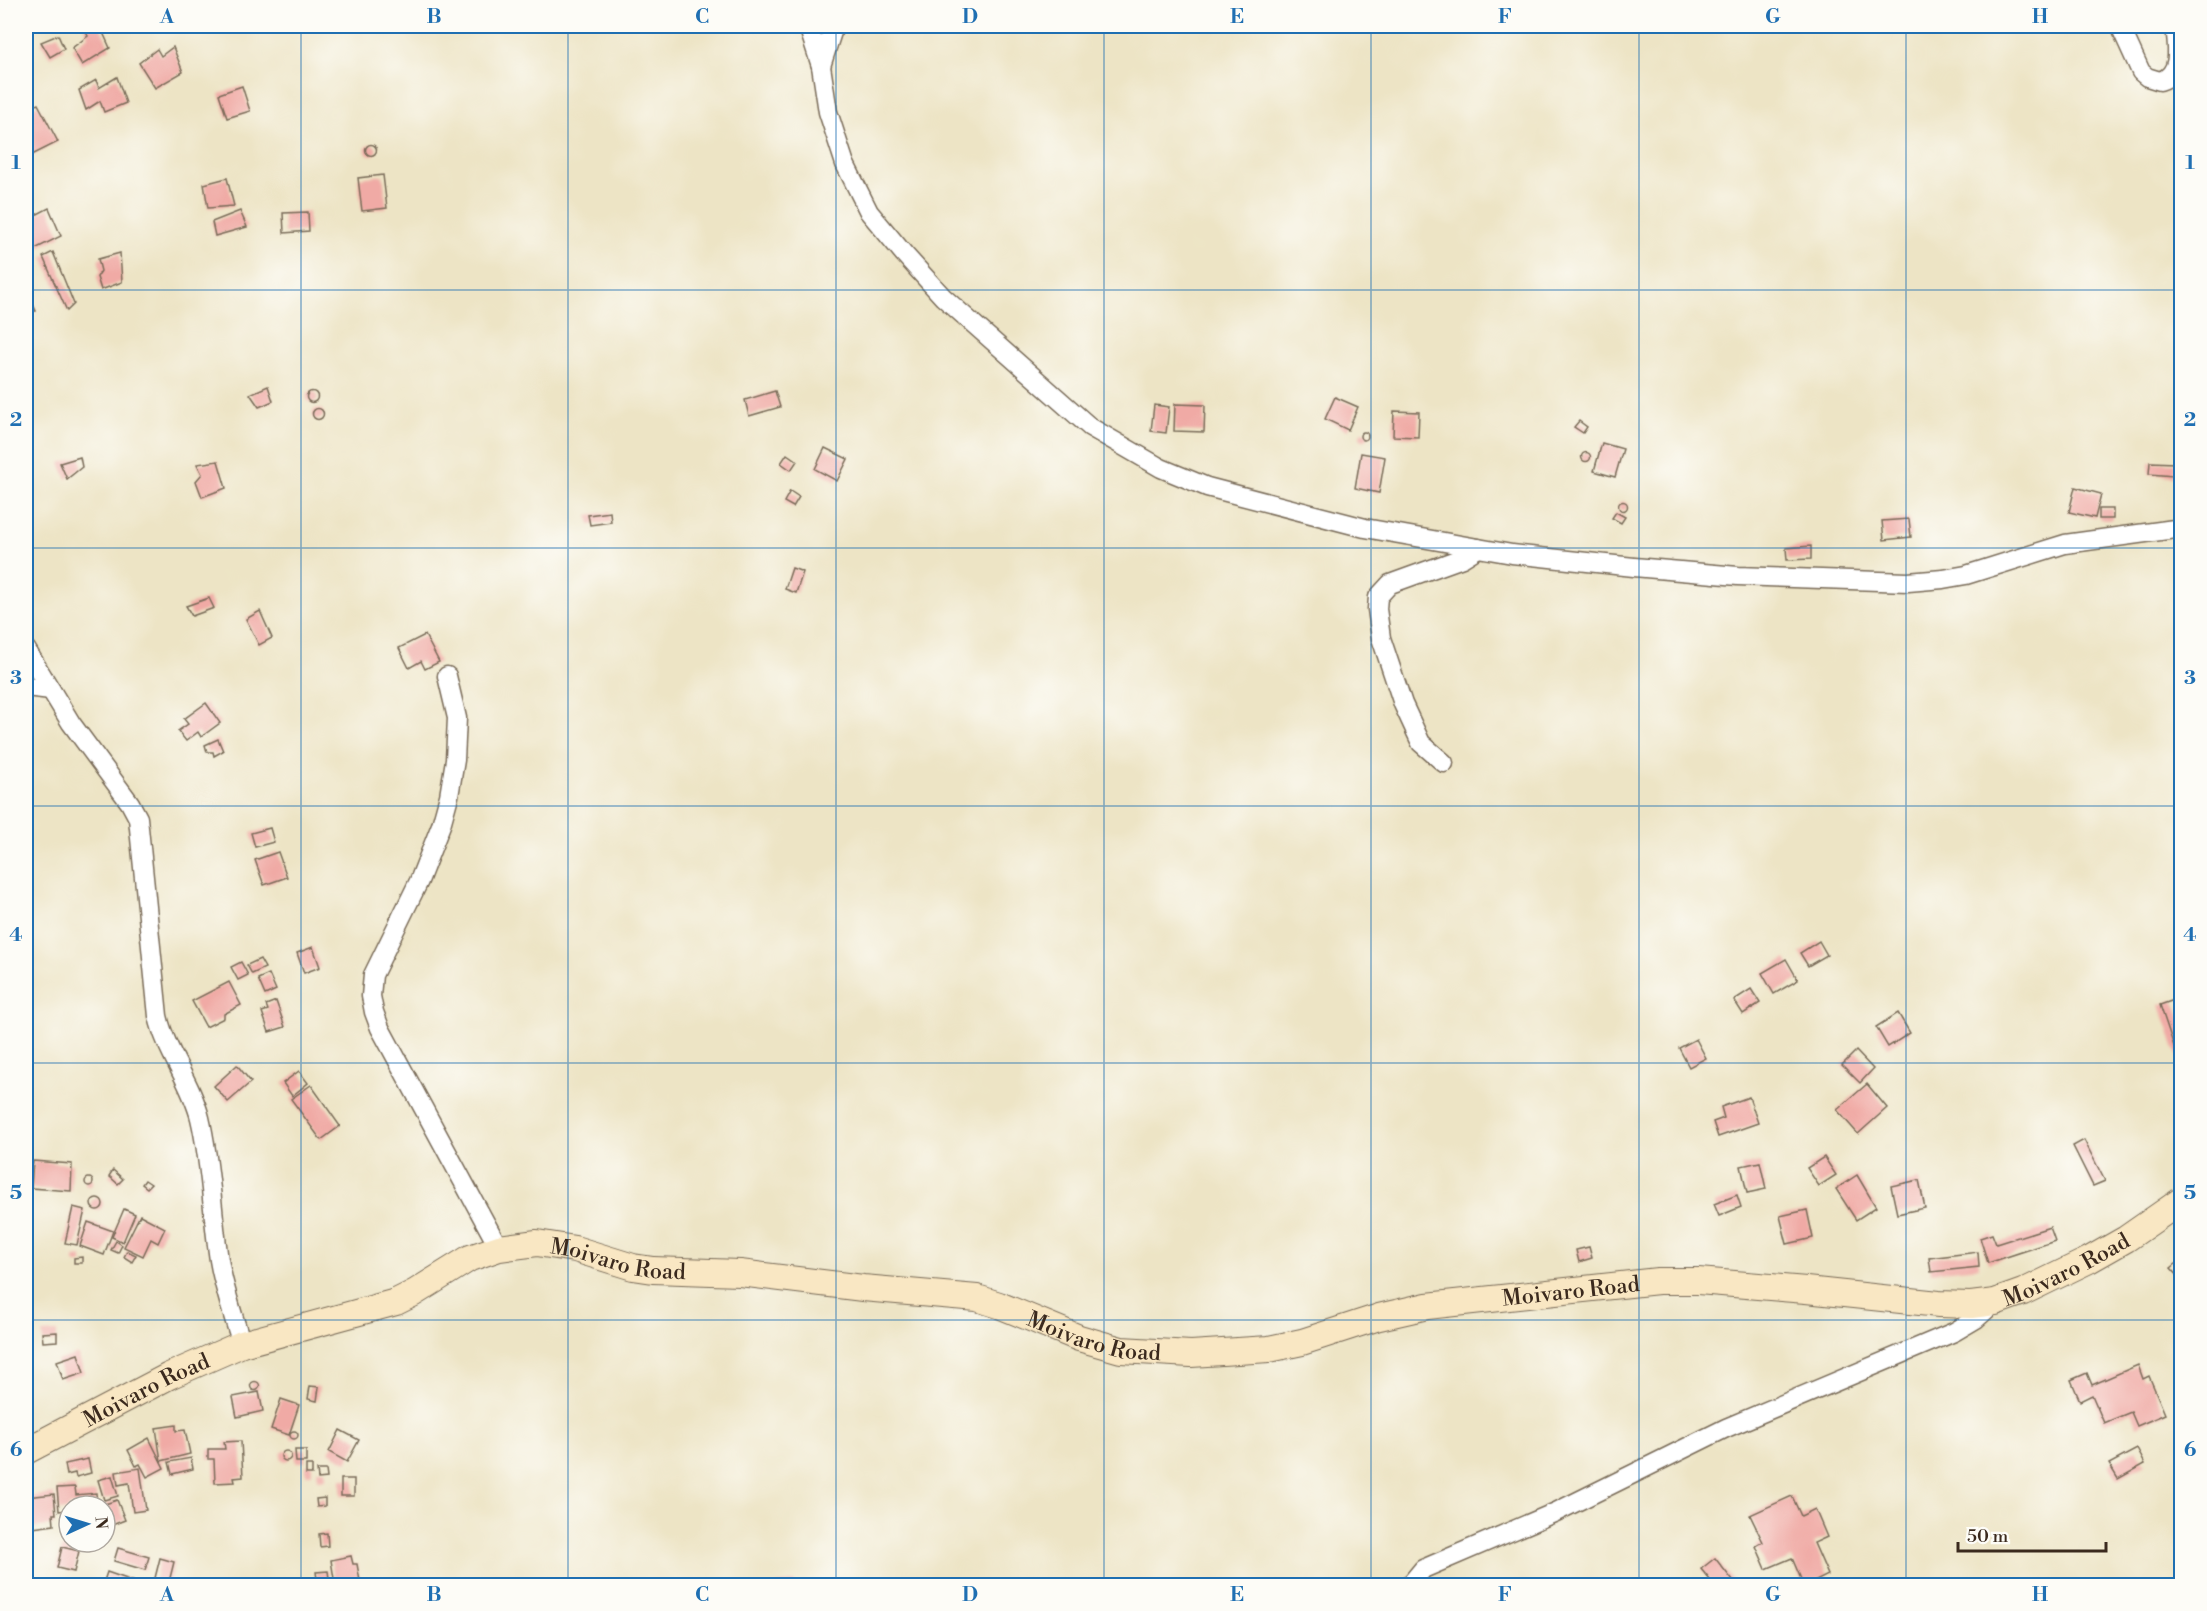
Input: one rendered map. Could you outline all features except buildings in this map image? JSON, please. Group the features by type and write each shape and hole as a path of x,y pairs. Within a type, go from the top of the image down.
{"street":[{"path":"808,26 821,66 828,112 845,165 869,212 904,254 943,297 1090,427 1161,468 1207,487 1365,528 1512,554 1689,573 1908,582 1943,579 1966,575 2065,544 2181,528"},
{"path":"821,66 834,26"},
{"path":"2120,26 2141,72 2147,77 2160,81 2172,75 2175,68 2177,47 2175,26"},
{"path":"1444,763 1421,743 1402,704 1381,638 1377,609 1378,597 1390,584 1462,558 1478,548"},
{"path":"26,648 71,723 130,803 138,818 158,1016 166,1044 190,1090 200,1118 221,1270 227,1300 242,1344"},
{"path":"447,676 457,718 455,760 449,796 441,825 419,881 373,975 371,996 380,1028 499,1248"},
{"path":"26,687 51,690"},
{"name":"Moivaro Road","path":"26,1451 169,1376 242,1344 396,1302 464,1261 499,1248 525,1243 552,1244 633,1267 653,1270 740,1273 863,1288 958,1295 999,1305 1079,1338 1121,1350 1191,1354 1269,1349 1379,1317 1427,1306 1658,1281 1698,1281 1939,1304 1971,1305 1995,1302 2022,1292 2089,1260 2126,1239 2181,1200"},
{"path":"1409,1586 1423,1569 1556,1512 1758,1414 1954,1332 1976,1319 1995,1302"}]}
